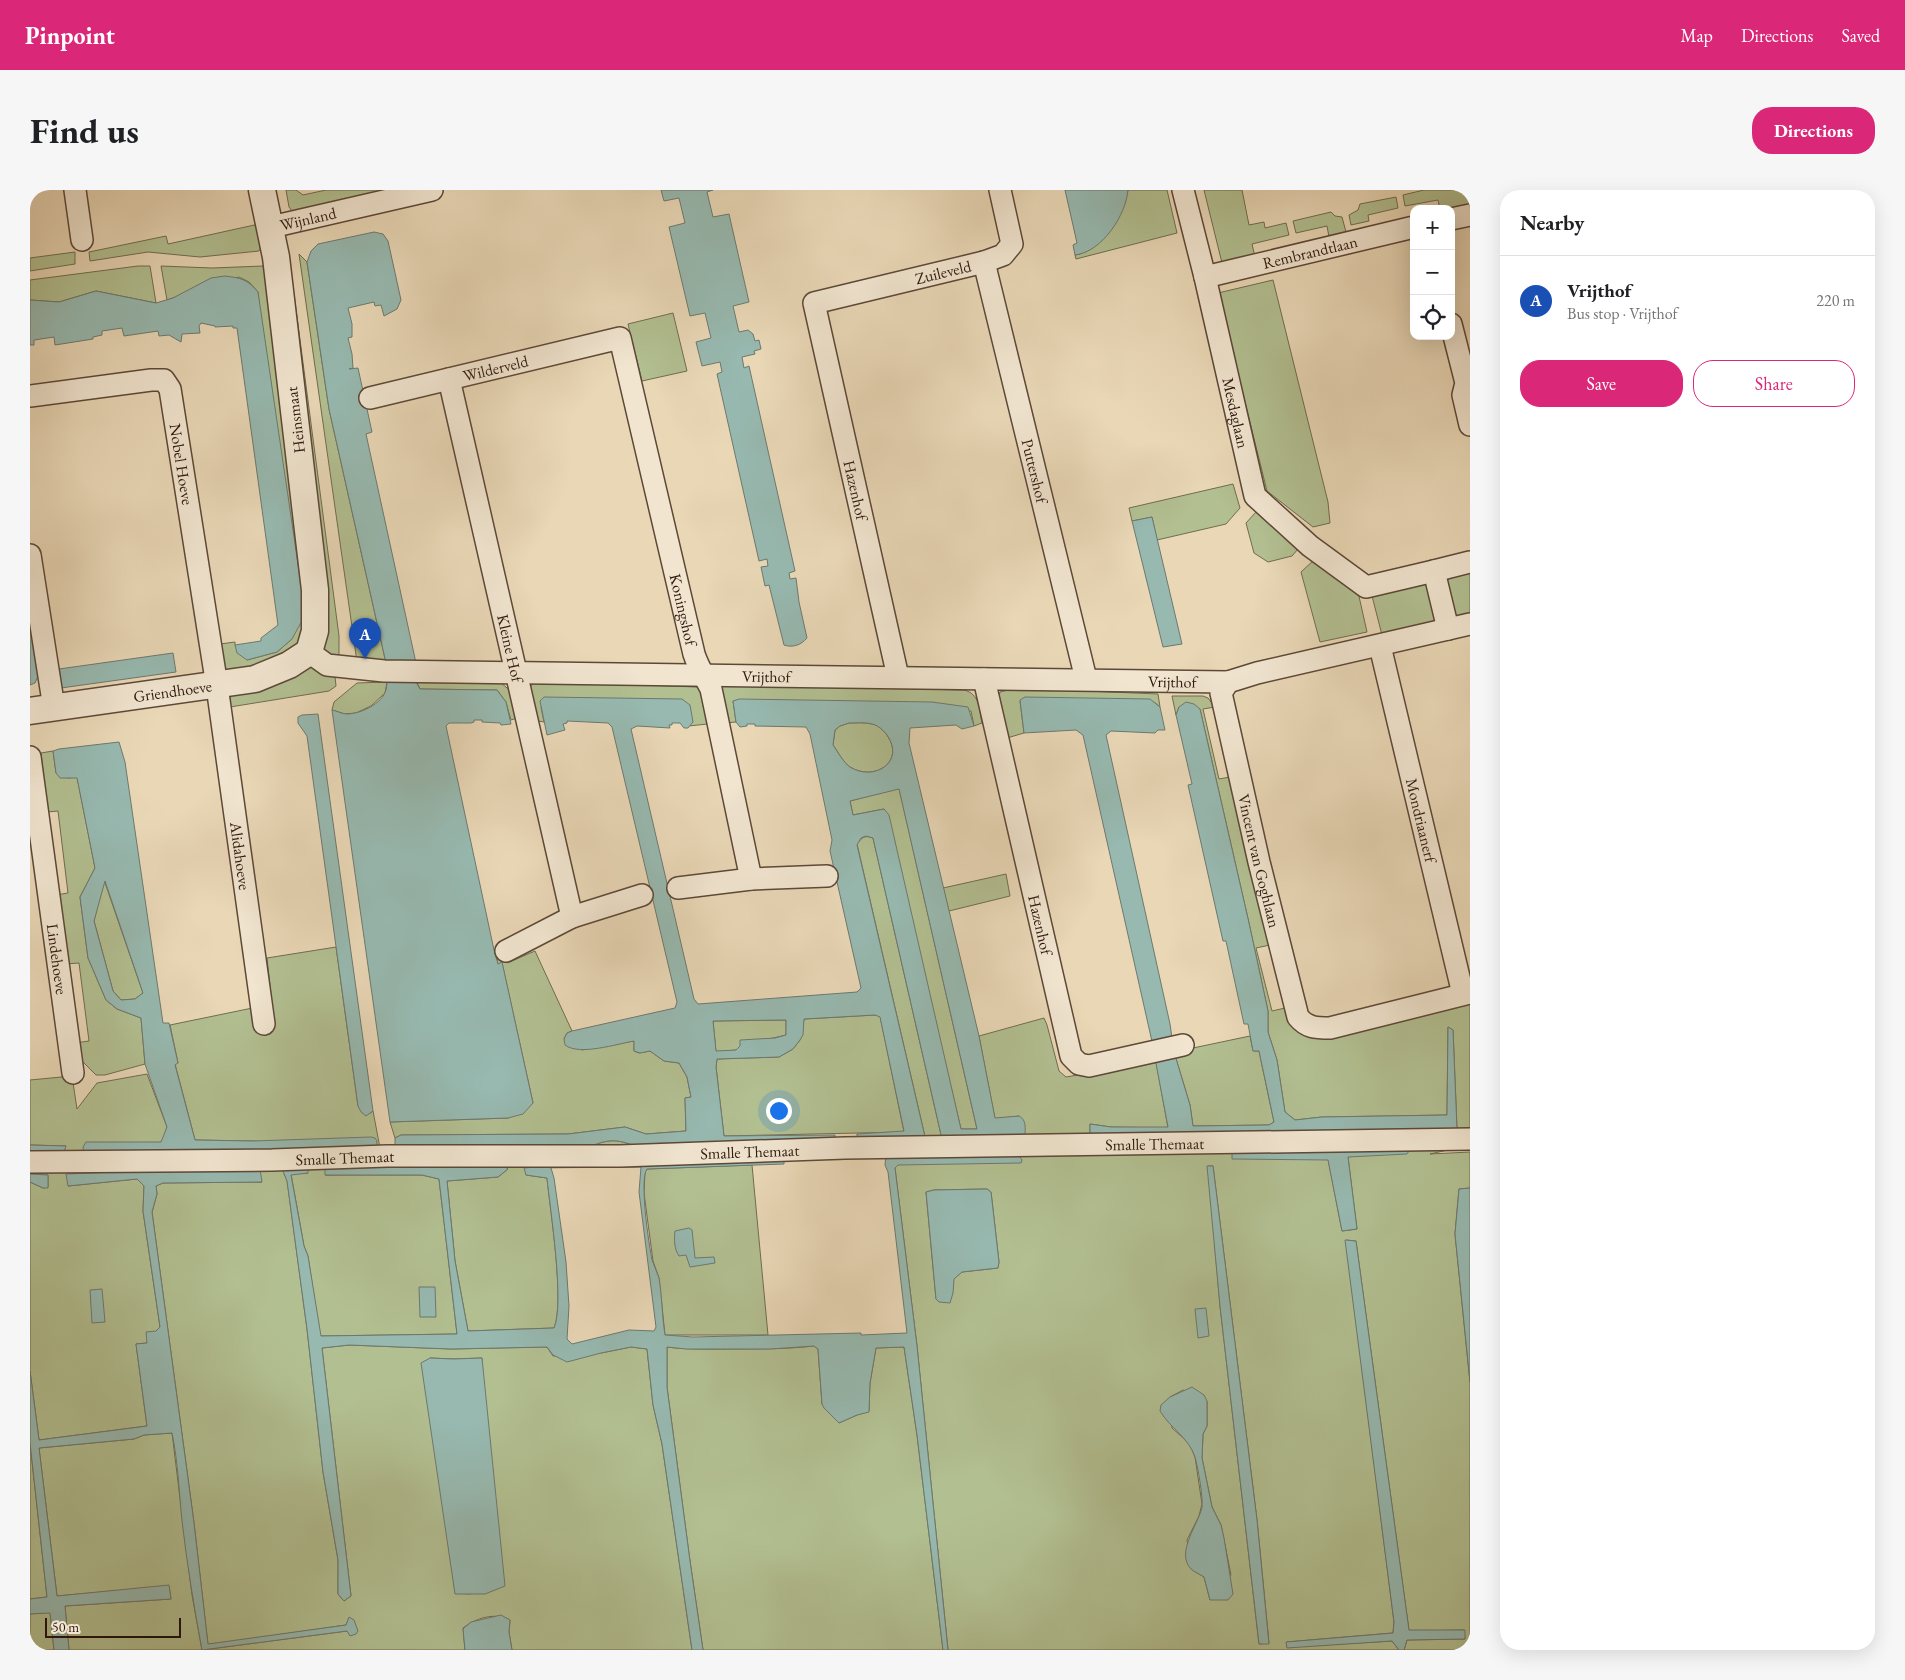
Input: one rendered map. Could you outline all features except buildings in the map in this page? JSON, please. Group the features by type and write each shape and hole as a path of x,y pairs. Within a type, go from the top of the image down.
{"street":[{"path":"75,190 82,240"},
{"name":"Heinsmaat","path":"262,190 276,257 315,590 315,631 309,652"},
{"name":"Wijnland","path":"271,227 432,190"},
{"name":"Zuileveld","path":"814,303 984,262 1004,255 1012,244 1000,190"},
{"name":"Mesdaglaan","path":"1183,190 1255,496 1310,546 1366,587 1434,571"},
{"path":"1455,218 1470,215"},
{"name":"Rembrandtlaan","path":"1205,277 1410,228"},
{"name":"Puttershof","path":"984,262 1086,679"},
{"name":"Hazenhof","path":"814,303 898,676"},
{"name":"Wilderveld","path":"370,398 620,338"},
{"name":"Koningshof","path":"620,338 694,654 698,668 705,676 711,689 752,879"},
{"path":"1455,340 1466,383 1462,395 1470,426"},
{"name":"Kleine Hof","path":"448,379 572,917"},
{"name":"Nobel Hoeve","path":"30,396 150,380 164,380 170,389 217,686"},
{"path":"30,555 42,709"},
{"path":"1448,629 1434,571 1470,562"},
{"path":"1228,682 1257,673 1470,624"},
{"name":"Mondriaanerf","path":"1380,646 1466,994"},
{"name":"Vrijthof","path":"309,652 327,665 384,671 705,676 898,676 1228,682"},
{"name":"Griendhoeve","path":"42,709 217,686 255,679 289,665 309,652"},
{"name":"Hazenhof","path":"984,679 1071,1056 1079,1064 1089,1066 1183,1045"},
{"name":"Vincent van Goghlaan","path":"1228,682 1221,693 1259,862 1298,1017 1303,1023 1313,1028 1330,1028 1466,994"},
{"name":"Alidahoeve","path":"217,686 264,1024"},
{"name":"Lindehoeve","path":"30,757 73,1073"},
{"path":"678,888 752,879 827,876"},
{"path":"506,951 572,917 642,895"},
{"name":"Smalle Themaat","path":"30,1162 272,1160 386,1156 620,1156 845,1148 1470,1140"}],"green space":[{"path":"286,190 296,190 303,195 326,190 400,190 294,214 289,207"},
{"path":"1128,190 1167,190 1177,233 1076,259 1075,255 1080,254 1123,207"},
{"path":"1204,190 1242,190 1249,225 1264,222 1265,228 1286,223 1289,235 1252,244 1255,257 1222,263"},
{"path":"1424,190 1470,190 1470,205 1455,208 1455,205 1439,205 1438,200 1405,206 1403,195"},
{"path":"1396,197 1398,208 1368,215 1369,221 1351,225 1349,215 1358,210 1360,204"},
{"path":"1331,212 1335,216 1342,217 1346,232 1329,237 1327,226 1296,233 1293,221"},
{"path":"259,224 263,245 259,251 200,257 148,252 90,261 89,252 166,236 168,244"},
{"path":"75,252 75,264 30,271 30,258"},
{"path":"299,254 307,262 329,409 386,663 357,662"},
{"path":"290,264 339,636 339,662 320,649"},
{"path":"150,266 156,303 96,291 59,302 30,300 30,280"},
{"path":"161,266 212,268 263,266 266,272 310,592 303,634 290,651 270,662 227,675 220,644 235,642 235,645 247,660 277,652 292,639 258,292 249,282 239,277 167,300"},
{"path":"1273,280 1328,502 1330,523 1313,527 1267,491 1218,293"},
{"path":"673,313 687,371 642,381 628,324"},
{"path":"1233,484 1240,508 1226,524 1157,540 1152,517 1132,521 1129,508"},
{"path":"1256,512 1298,549 1292,556 1268,562 1254,553 1246,523"},
{"path":"1314,560 1358,592 1367,632 1320,642 1301,572"},
{"path":"1470,569 1470,619 1452,623 1440,576"},
{"path":"1433,577 1444,625 1383,639 1371,592"},
{"path":"312,663 335,676 336,686 329,691 230,707 230,693"},
{"path":"416,680 501,683 512,692 517,718 511,720 506,702 497,690 420,689"},
{"path":"536,681 696,687 701,689 707,724 689,726 693,721 541,707 544,722 532,720 528,689"},
{"path":"387,682 385,693 371,706 356,713 345,714 332,710 334,702 357,683"},
{"path":"723,685 964,690 976,699 982,723 974,726 971,711 808,701 733,701 736,722 724,723 719,689"},
{"path":"1016,688 1158,694 1160,707 1154,702 1020,701 1024,733 1007,738 998,701 1000,692"},
{"path":"1172,696 1203,696 1208,698 1215,707 1203,709 1219,779 1230,777 1270,945 1256,948 1272,1011 1285,1008 1291,1026 1305,1036 1316,1038 1470,1003 1470,1145 1430,1154 1470,1152 1470,1188 1459,1189 1455,1234 1470,1382 1470,1650 1404,1650 1407,1640 1465,1639 1464,1630 1409,1631 1356,1241 1346,1240 1394,1622 1393,1633 1287,1642 1287,1647 1392,1641 1399,1650 948,1650 917,1346 895,1168 897,1165 886,1154 885,1158 643,1161 641,1167 525,1168 526,1175 547,1178 558,1298 554,1328 468,1331 455,1261 447,1181 498,1177 508,1169 325,1175 422,1175 439,1179 457,1334 320,1336 308,1256 304,1246 291,1174 308,1173 284,1174 287,1180 307,1329 323,1472 338,1560 338,1594 344,1601 351,1596 322,1348 349,1345 451,1349 547,1347 553,1356 601,1353 631,1347 647,1349 653,1405 662,1444 692,1650 512,1650 509,1632 510,1620 492,1616 474,1621 463,1628 465,1650 202,1650 347,1631 349,1618 346,1625 208,1645 194,1523 152,1212 157,1194 156,1186 163,1183 262,1182 95,1172 68,1186 137,1179 144,1186 143,1211 160,1327 147,1343 136,1344 147,1426 39,1440 30,1371 30,1182 43,1188 48,1187 48,1175 30,1174 30,1153 66,1146 30,1145 30,1080 72,1076 77,1109 97,1083 147,1074 167,1127 162,1142 584,1149 608,1141 620,1141 644,1149 926,1141 857,844 862,838 868,837 873,838 942,1139 1017,1139 1019,1116 995,1119 979,1036 1044,1018 1059,1071 1066,1077 1096,1072 1155,1056 1168,1128 1111,1127 1090,1124 1090,1133 1110,1138 1392,1129 1457,1129 1453,1030 1448,1027 1447,1115 1322,1117 1295,1120 1285,1112 1277,1060 1268,1032 1268,1011 1200,709 1179,707 1176,715","holes":["1405,1146 1348,1157 1357,1229 1342,1231 1328,1159 1232,1153","1208,1166 1213,1166 1257,1520 1269,1643 1259,1644 1220,1306","987,1189 991,1192 999,1262 998,1268 962,1272 953,1279 953,1285 936,1299 926,1192 934,1190","430,1358 482,1358 471,1594 455,1593","1183,1390 1207,1401 1207,1426 1203,1434 1202,1458 1212,1507 1221,1525 1231,1575 1210,1600 1204,1577 1191,1569 1187,1540 1199,1516 1202,1504 1195,1457 1189,1443 1172,1428 1170,1397"]},
{"path":"849,723 874,725 887,735 892,745 893,754 885,767 877,771 859,771 850,767 845,762 833,745 835,730"},
{"path":"53,751 56,773 68,778 77,777 95,868 80,897 88,958 106,1000 117,1009 141,1018 145,1064 105,1075 96,1075 77,1056 75,1043 89,1041 79,963 65,964 56,895 68,893 58,811 47,812 41,753"},
{"path":"899,788 977,1129 961,1129 884,809 853,815 850,801"},
{"path":"1006,874 1010,896 949,911 943,888"},
{"path":"104,880 143,993 135,999 121,1000 113,991 94,921"},
{"path":"501,946 507,963 535,951 572,1031 567,1033 564,1039 582,1050 634,1041 634,1051 639,1053 650,1051 664,1061 679,1063 687,1077 691,1097 685,1098 686,1131 646,1134 625,1127 568,1134 401,1135 395,1138 390,1122 508,1118 533,1103 502,963 498,964 494,950"},
{"path":"336,947 358,1106 370,1113 373,1111 380,1148 253,1141 195,1140 175,1064 178,1063 170,1025 272,1004 267,958"},
{"path":"880,1016 904,1132 724,1136 716,1067 717,1059 779,1057 793,1049 800,1040 804,1019"},
{"path":"786,1020 786,1035 740,1046 736,1050 716,1052 713,1021"},
{"path":"1250,1036 1253,1051 1259,1051 1274,1122 1269,1125 1193,1126 1190,1105 1174,1052"},
{"path":"752,1165 768,1335 665,1335 659,1278 653,1261 644,1193 645,1172 647,1169"},
{"path":"814,1346 818,1349 822,1404 839,1423 869,1411 870,1383 876,1348 904,1347 917,1435 943,1650 703,1650 667,1387 667,1347 756,1349"},
{"path":"172,1433 192,1595 202,1650 69,1650 65,1606 171,1599 169,1586 57,1596 39,1448 134,1439 144,1435"},
{"path":"30,1443 47,1597 30,1599"},
{"path":"50,1612 54,1650 30,1650 30,1614"}],"water":[{"path":"661,190 713,190 707,192 713,217 729,214 749,302 733,306 739,332 748,330 753,334 755,341 759,340 761,349 754,351 755,354 742,357 744,368 749,366 795,571 789,573 790,579 796,578 807,638 797,645 784,645 769,585 765,586 761,567 768,566 767,559 759,561 717,374 722,372 720,362 702,366 696,342 711,338 705,313 690,316 669,227 685,223 679,198 664,201"},
{"path":"1065,190 1128,190 1123,210 1111,231 1094,247 1075,255 1073,245 1077,243"},
{"path":"374,232 383,234 388,241 401,300 397,309 384,316 381,305 375,306 374,302 348,308 352,324 352,337 348,338 353,368 349,369 358,368 372,432 366,434 416,663 416,682 420,689 497,690 506,702 511,724 501,725 500,723 474,720 471,723 449,723 446,726 494,950 498,964 502,962 533,1103 523,1114 508,1118 390,1122 332,710 352,714 375,704 384,695 386,690 387,670 329,409 307,262 311,251 318,244"},
{"path":"225,276 243,280 258,292 303,598 303,619 292,639 277,652 247,660 237,653 235,645 261,641 261,638 278,625 237,328 233,328 233,326 215,327 201,323 199,326 200,333 182,334 181,342 169,335 159,336 158,331 124,336 122,328 102,331 102,335 93,337 93,339 55,345 54,337 34,340 34,345 30,345 30,300 59,302 96,291 156,303 173,298 211,278"},
{"path":"1152,517 1182,644 1163,647 1132,521"},
{"path":"30,614 38,676 35,683 30,685"},
{"path":"173,653 176,672 61,688 59,669"},
{"path":"544,697 682,699 690,705 693,722 688,728 684,728 680,723 672,723 672,725 669,725 670,728 637,726 631,729 694,999 698,1004 857,992 861,988 830,851 832,840 810,734 806,727 755,726 755,724 747,724 747,726 740,727 736,722 733,701 739,699 932,702 968,707 974,726 962,729 956,725 910,728 909,743 979,1036 995,1118 1019,1116 1024,1122 1025,1136 942,1139 873,838 866,836 861,838 857,845 926,1141 857,1142 857,1134 904,1131 880,1017 875,1015 804,1019 803,1035 800,1040 793,1049 779,1057 717,1059 716,1067 724,1136 835,1135 835,1142 644,1149 620,1141 608,1141 584,1149 395,1147 395,1138 401,1135 568,1134 625,1127 646,1134 686,1131 685,1098 691,1097 687,1077 679,1063 664,1061 650,1051 640,1053 634,1051 634,1041 589,1049 571,1048 565,1045 564,1039 567,1033 572,1031 675,1008 677,1002 612,727 608,723 567,721 567,723 563,724 565,730 547,735 540,701","holes":["849,723 874,725 887,735 892,745 893,754 885,767 877,771 859,771 850,767 845,762 833,745 835,730","899,789 977,1129 961,1129 889,815 884,809 853,815 850,801","786,1020 786,1035 775,1038 740,1040 740,1046 736,1050 716,1051 713,1021"]},
{"path":"1025,697 1150,699 1160,707 1165,730 1158,730 1155,733 1111,731 1106,735 1170,1024 1174,1052 1190,1105 1193,1126 1269,1125 1274,1122 1259,1051 1253,1051 1248,1024 1244,1024 1226,941 1223,941 1188,785 1192,784 1176,715 1179,707 1186,702 1194,704 1200,709 1268,1011 1268,1032 1277,1060 1285,1112 1295,1120 1322,1117 1447,1115 1448,1027 1453,1030 1457,1129 1392,1129 1110,1138 1090,1133 1090,1124 1111,1127 1168,1127 1151,1037 1083,735 1076,730 1024,733 1020,700"},
{"path":"318,714 373,1111 366,1116 358,1106 307,736 298,723 298,717 302,715"},
{"path":"119,742 125,762 163,1023 169,1023 178,1063 175,1065 195,1140 253,1141 371,1137 377,1141 376,1151 84,1153 83,1147 86,1142 161,1142 167,1127 145,1064 141,1018 117,1009 106,1000 88,958 80,897 95,868 77,778 60,778 56,773 53,751","holes":["105,881 143,993 135,999 121,1000 113,991 94,921"]},
{"path":"30,1145 66,1146 64,1152 30,1153"},
{"path":"1405,1146 1411,1148 1407,1154 1348,1157 1357,1229 1342,1231 1328,1160 1232,1159 1232,1153"},
{"path":"886,1154 1018,1154 1022,1160 1021,1163 898,1165 895,1168 917,1346 948,1650 943,1650 917,1435 904,1347 876,1348 870,1383 869,1412 839,1423 822,1404 818,1349 814,1346 770,1349 686,1349 667,1347 667,1387 703,1650 692,1650 662,1444 653,1405 647,1349 631,1347 567,1362 553,1355 547,1347 451,1349 349,1345 322,1348 351,1596 344,1601 338,1594 338,1560 323,1472 307,1329 287,1181 283,1171 289,1168 308,1167 308,1173 291,1175 304,1246 308,1256 321,1336 457,1334 439,1179 422,1175 325,1175 325,1166 501,1164 508,1169 498,1177 447,1181 455,1261 468,1331 554,1328 558,1298 547,1178 526,1175 524,1168 546,1166 551,1168 566,1262 569,1306 567,1339 572,1344 629,1330 654,1331 656,1327 639,1192 642,1161 784,1158 784,1164 647,1169 644,1185 645,1213 652,1260 659,1278 665,1335 693,1337 907,1333 888,1172 885,1165"},
{"path":"1207,1166 1213,1166 1257,1520 1269,1644 1259,1644 1220,1306"},
{"path":"260,1169 262,1182 163,1183 156,1186 157,1194 152,1212 194,1523 208,1644 346,1625 349,1617 354,1620 358,1631 350,1636 347,1631 202,1650 186,1553 172,1433 144,1435 134,1439 39,1448 57,1596 169,1585 171,1599 65,1606 69,1650 54,1650 50,1613 30,1614 30,1599 47,1597 30,1443 30,1371 39,1440 147,1426 136,1344 147,1343 146,1332 156,1331 160,1327 143,1211 144,1186 137,1179 68,1186 66,1174 159,1170"},
{"path":"30,1174 48,1175 48,1188 43,1188 30,1182"},
{"path":"1470,1188 1470,1382 1455,1234 1459,1189"},
{"path":"987,1189 991,1192 999,1262 998,1268 962,1272 954,1279 950,1303 939,1302 936,1299 926,1192 934,1190"},
{"path":"689,1228 692,1230 695,1258 714,1257 715,1263 690,1267 686,1255 679,1256 675,1244 675,1231"},
{"path":"1345,1240 1356,1241 1409,1630 1465,1630 1465,1639 1407,1640 1404,1650 1399,1650 1392,1641 1287,1648 1286,1642 1393,1633 1394,1622"},
{"path":"419,1287 435,1287 436,1317 420,1317"},
{"path":"102,1289 105,1322 92,1323 90,1290"},
{"path":"1206,1308 1209,1336 1198,1338 1195,1309"},
{"path":"430,1358 482,1358 505,1586 485,1594 455,1594 421,1363"},
{"path":"1192,1387 1204,1395 1207,1401 1207,1426 1203,1434 1202,1458 1212,1507 1221,1525 1224,1538 1233,1594 1228,1600 1210,1600 1204,1577 1192,1570 1187,1562 1186,1555 1189,1538 1202,1507 1199,1475 1192,1450 1160,1411 1161,1405 1170,1397"},
{"path":"501,1615 510,1620 509,1632 512,1650 465,1650 463,1629 471,1622"}],"place":[{"name":"Vrijthof","path":"365,659"}]}
